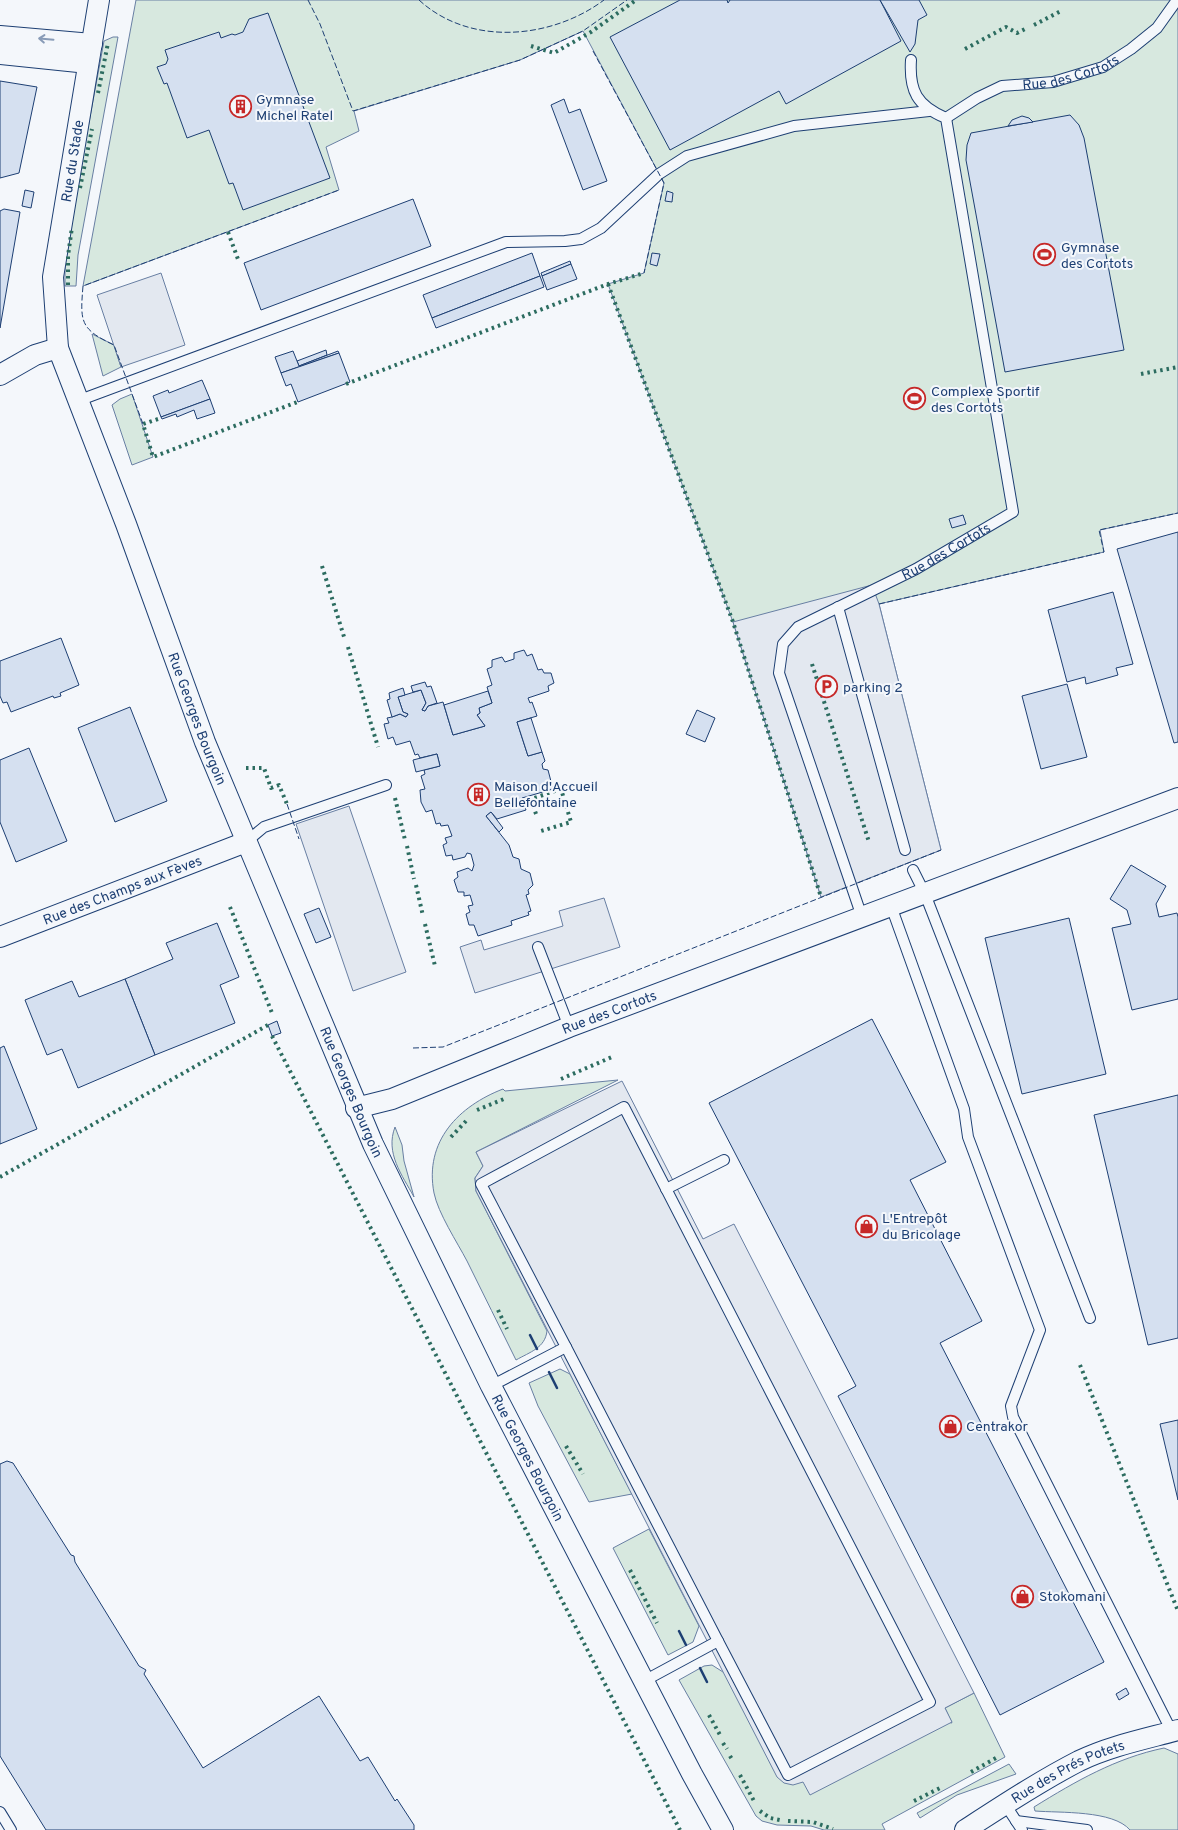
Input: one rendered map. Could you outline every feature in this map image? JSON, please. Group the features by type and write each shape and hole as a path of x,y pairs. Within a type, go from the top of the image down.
{"street":[{"name":"Rue du Stade","path":"55,323 53,278 99,0"},
{"path":"0,36 92,44"},
{"path":"0,54 88,63"},
{"name":"Rue Georges Bourgoin","path":"55,323 58,348 80,400 205,742 356,1108 491,1386 723,1830"},
{"path":"0,375 35,355 58,348"},
{"name":"Rue des Cortots","path":"356,1108 392,1099 569,1028 1178,798"},
{"name":"Rue des Champs aux Fèves","path":"0,937 246,842"},
{"name":"Rue des Prés Potets","path":"965,1830 1080,1760 1118,1746 1175,1731"}],"lane":[{"name":"Rue des Cortots","path":"862,917 779,673 783,644 798,627 916,569 1013,512 946,118 977,98 1002,86 1053,82 1103,67 1131,49 1157,28 1177,0"},
{"path":"911,60 910,80 920,100 929,111 946,118"},
{"path":"80,400 506,242 581,239 601,228 659,174 687,156 794,126 929,111"},
{"path":"838,608 905,850"},
{"path":"246,842 264,827 386,785"},
{"path":"913,870 925,894 1090,1318"},
{"path":"891,906 964,1109 968,1137 1040,1330 1011,1406 1014,1417 1175,1731"},
{"path":"538,947 569,1028"},
{"path":"624,1107 930,1702 788,1775 566,1347 482,1184 624,1107"},
{"path":"666,1189 724,1160"},
{"path":"491,1386 566,1347"},
{"path":"644,1681 718,1642"},
{"path":"1005,1804 1019,1826 1086,1830"},
{"path":"0,1812 11,1830"}],"shaded area":[{"name":"Complexe Sportif des Cortots","path":"136,0 1178,0 1178,513 1100,530 1104,552 879,604 941,850 821,897 733,622 608,284 644,273 664,183 583,31 520,60 354,111 359,131 326,147 339,190 83,286"},
{"path":"118,37 78,255 76,286 65,286 65,253 104,41"},
{"path":"161,273 185,345 121,367 97,295"},
{"path":"92,334 114,345 121,367 103,376"},
{"path":"132,394 153,457 132,465 112,405"},
{"name":"parking 2","path":"872,585 879,604 941,850 821,897 733,622"},
{"path":"349,806 406,972 353,991 296,824"},
{"path":"604,898 620,947 475,993 460,947 481,940 484,950 563,926 559,911"},
{"path":"618,1080 476,1152 483,1166 475,1178 476,1191 547,1331 546,1337 540,1346 516,1360 436,1201 432,1174 434,1157 448,1128 459,1116 472,1105 503,1089 505,1091"},
{"path":"622,1081 703,1239 734,1224 974,1693 945,1708 952,1722 810,1795 803,1782 793,1785 784,1783 777,1777 476,1191 475,1178 483,1166 476,1152"},
{"path":"395,1127 402,1145 404,1161 414,1197 393,1155 392,1137"},
{"path":"560,1369 570,1374 632,1494 589,1502 538,1406 529,1383"},
{"path":"649,1529 699,1626 693,1642 668,1655 613,1548"},
{"path":"712,1665 723,1672 952,1723 945,1708 974,1693 1005,1757 882,1824 885,1830 824,1830 811,1826 777,1825 762,1821 756,1816 679,1680 704,1666"},
{"path":"1164,1748 1178,1754 1178,1830 1130,1830 1112,1819 1099,1816 1035,1811 1034,1807 1065,1788 1113,1764 1146,1752"},
{"path":"1009,1764 1016,1774 957,1795 920,1818 917,1813"}],"building":[{"path":"680,0 727,0 728,3 730,0 880,0 901,41 786,104 779,91 670,150 610,37"},
{"path":"880,0 919,0 927,15 918,20 915,44 910,52"},
{"name":"Gymnase Michel Ratel","path":"268,13 330,178 243,210 233,183 229,184 209,130 187,138 167,83 164,84 157,67 166,64 168,59 165,50 219,32 221,38 232,34 235,35 243,32 249,19"},
{"path":"0,81 37,87 19,173 0,178"},
{"path":"564,99 569,113 580,109 607,181 583,190 551,105"},
{"name":"Gymnase des Cortots","path":"1070,115 1079,125 1084,138 1124,350 1005,372 966,160 967,145 971,133"},
{"path":"1022,116 1029,118 1033,122 1008,126 1012,120"},
{"path":"25,190 34,192 31,208 22,206"},
{"path":"667,191 673,193 672,202 665,201"},
{"path":"413,199 431,246 261,310 244,263"},
{"path":"4,209 20,212 0,328 0,211"},
{"path":"532,253 540,276 432,318 423,295"},
{"path":"652,253 660,254 657,266 650,264"},
{"path":"570,261 571,264 542,276 541,273"},
{"path":"571,264 577,279 547,290 542,276"},
{"path":"540,276 544,287 436,328 432,318"},
{"path":"326,350 327,355 299,366 297,361"},
{"path":"293,351 299,366 338,351 339,353 281,373 275,357"},
{"path":"339,353 350,382 298,402 291,384 286,386 281,373"},
{"path":"202,380 210,399 161,417 153,396 168,390 169,393"},
{"path":"210,399 215,413 197,419 194,410 177,417 176,414 162,419 161,417"},
{"path":"963,515 966,524 952,528 949,519"},
{"path":"1178,532 1178,742 1174,743 1117,549"},
{"path":"1113,592 1133,664 1116,668 1118,675 1086,684 1085,677 1067,682 1048,610"},
{"path":"61,638 79,685 60,693 61,696 54,698 53,696 11,712 7,702 3,703 0,696 0,661"},
{"name":"Maison d'Accueil Bellefontaine","path":"524,650 527,656 532,654 538,670 542,669 544,673 551,673 554,683 548,686 549,691 528,698 530,703 532,702 537,716 517,722 528,756 542,752 545,761 542,764 543,769 548,770 553,789 522,798 526,810 497,819 491,812 486,816 509,845 513,857 519,859 521,869 530,873 533,885 528,890 529,894 526,895 531,911 528,912 529,915 511,921 512,925 478,936 474,925 469,925 466,914 470,912 468,906 473,905 470,895 464,896 464,892 458,892 454,880 458,877 457,872 468,868 472,871 474,865 471,854 467,853 465,857 453,860 452,855 446,856 443,845 447,843 445,838 452,836 448,825 441,826 440,823 436,824 432,810 426,812 421,802 420,790 425,789 421,776 425,774 424,770 440,766 437,754 420,758 418,754 415,755 410,741 396,745 393,737 388,739 384,724 389,723 387,718 400,714 406,717 408,714 403,712 398,697 421,690 426,703 422,710 425,711 428,706 443,702 453,735 485,726 477,715 480,713 479,708 492,703 487,687 492,685 487,669 492,667 492,660 502,657 505,662 514,659 514,653"},
{"path":"425,682 427,687 431,686 437,703 428,706 425,711 422,710 426,703 421,690 413,692 411,686"},
{"path":"1067,684 1087,757 1041,769 1022,696"},
{"path":"403,688 405,695 398,697 403,712 408,714 406,717 400,714 392,717 387,700 390,699 389,693"},
{"path":"488,691 492,703 479,708 480,713 477,715 485,726 453,735 444,705"},
{"path":"130,707 167,801 115,822 78,728"},
{"path":"697,710 715,718 705,742 686,734"},
{"path":"531,718 542,752 528,756 517,722"},
{"path":"29,748 67,841 16,862 0,822 0,760"},
{"path":"437,754 440,766 416,772 413,760"},
{"path":"491,812 503,828 499,832 486,816"},
{"path":"1131,865 1166,886 1156,904 1159,917 1177,913 1178,917 1178,999 1132,1010 1112,928 1131,924 1127,910 1110,899"},
{"path":"319,908 331,937 316,943 304,914"},
{"path":"1069,918 1106,1074 1022,1094 985,938"},
{"path":"217,923 239,977 220,985 235,1023 155,1055 125,979 173,959 166,943"},
{"path":"125,979 155,1055 78,1088 62,1049 47,1055 25,1000 72,981 79,997"},
{"path":"872,1019 946,1162 910,1180 982,1321 940,1343 1104,1662 1000,1715 838,1396 856,1386 709,1103"},
{"path":"277,1021 281,1033 272,1036 268,1025"},
{"path":"4,1046 37,1129 0,1144 0,1048"},
{"path":"1178,1095 1178,1338 1148,1345 1094,1115"},
{"path":"1178,1420 1178,1500 1160,1424"},
{"path":"7,1461 13,1463 71,1555 74,1556 75,1562 139,1666 146,1670 144,1674 203,1768 319,1696 360,1761 368,1757 395,1801 397,1799 414,1825 414,1830 46,1830 0,1756 0,1464"},
{"path":"1126,1688 1129,1694 1119,1700 1116,1694"}],"hedge":[{"path":"531,46 554,53 591,32 636,0"},
{"path":"1034,25 1061,11"},
{"path":"965,49 1006,27 1017,33 1025,29"},
{"path":"98,93 108,43"},
{"path":"80,188 92,129"},
{"path":"68,285 68,256 72,227"},
{"path":"228,232 239,262"},
{"path":"346,384 608,284 644,273"},
{"path":"608,284 733,622 821,897"},
{"path":"1141,374 1178,367"},
{"path":"158,419 143,424 153,457 300,401"},
{"path":"322,566 345,640"},
{"path":"348,647 378,747"},
{"path":"812,664 869,842"},
{"path":"246,768 264,768 271,788 279,785 287,804"},
{"path":"536,814 531,799 561,789 571,822 541,831"},
{"path":"395,798 405,840"},
{"path":"407,846 414,879"},
{"path":"416,885 423,916"},
{"path":"230,907 272,1013"},
{"path":"425,924 435,966"},
{"path":"0,1177 268,1025"},
{"path":"272,1036 680,1830"},
{"path":"561,1079 612,1057"},
{"path":"477,1110 504,1099"},
{"path":"451,1137 466,1121"},
{"path":"498,1310 507,1329"},
{"path":"1080,1365 1178,1611"},
{"path":"566,1446 583,1474"},
{"path":"630,1570 657,1623"},
{"path":"709,1715 720,1735"},
{"path":"723,1743 727,1749"},
{"path":"730,1756 733,1761"},
{"path":"971,1772 996,1758"},
{"path":"740,1775 754,1801"},
{"path":"914,1801 940,1788"},
{"path":"760,1811 770,1818 780,1820"},
{"path":"788,1821 813,1822 833,1829"}],"fence":[{"path":"308,0 320,24 353,111 520,60 583,31 627,0"},
{"path":"419,0 439,15 462,25 486,31 511,32 536,30 560,23 583,13 604,0"},
{"path":"593,51 664,183 644,273"},
{"path":"143,424 114,345 94,334 85,323 82,308 83,286 339,190"},
{"path":"879,604 1104,552 1099,530 1178,513"},
{"path":"287,804 299,839"},
{"path":"413,1048 443,1047 941,850"}],"wall":[{"path":"530,1335 537,1349"},
{"path":"549,1372 557,1388"},
{"path":"679,1631 686,1645"},
{"path":"700,1668 707,1682"}],"place":[{"name":"Gymnase Michel Ratel","path":"240,107"},
{"name":"Gymnase des Cortots","path":"1045,255"},
{"name":"Complexe Sportif des Cortots","path":"915,399"},
{"name":"parking 2","path":"827,687"},
{"name":"Maison d'Accueil Bellefontaine","path":"478,794"},
{"name":"L'Entrepôt du Bricolage","path":"866,1226"},
{"name":"Centrakor","path":"950,1426"},
{"name":"Stokomani","path":"1023,1596"}]}
